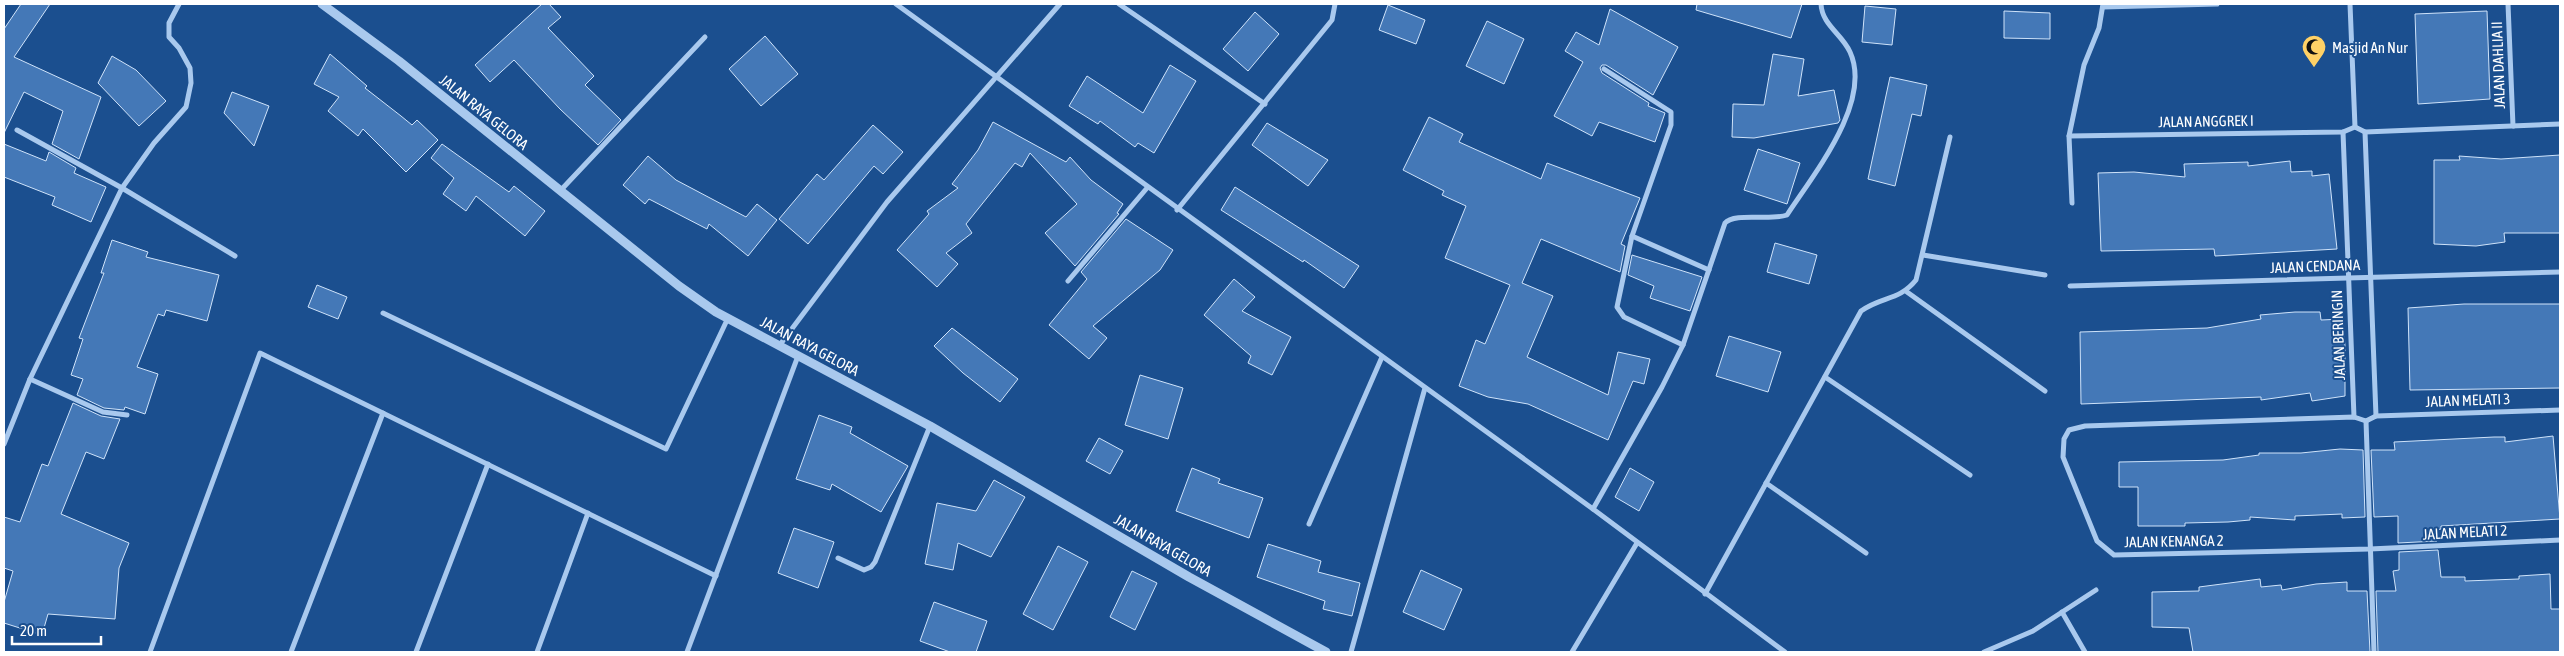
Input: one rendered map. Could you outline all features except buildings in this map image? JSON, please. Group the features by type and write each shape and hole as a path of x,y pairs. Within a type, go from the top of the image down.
{"street":[{"path":"4,444 30,379 122,188 154,143 188,102 190,68 179,48 169,37 169,23 179,4"},
{"name":"JALAN RAYA GELORA","path":"322,4 399,62 679,286 728,318 930,426 1189,577 1326,652"},
{"path":"896,4 997,75 1147,188 1593,509 1785,652"},
{"path":"780,346 887,202 1060,4"},
{"path":"1119,4 1266,104"},
{"path":"1178,210 1266,104 1332,20 1335,4"},
{"path":"1593,509 1662,387 1683,344 1728,220 1737,217 1774,218 1787,215 1835,142 1852,99 1855,80 1850,53 1826,21 1821,4"},
{"path":"2072,203 2069,136 2084,65 2099,28 2103,5 2217,4"},
{"path":"2350,4 2355,127"},
{"name":"JALAN DAHLIA II","path":"2508,4 2513,126"},
{"path":"560,191 705,37"},
{"path":"1604,69 1671,112 1671,125 1632,236 1617,300 1620,312 1624,317 1683,344"},
{"path":"2343,132 2355,127 2365,132 2560,124"},
{"path":"16,130 122,188 235,256"},
{"name":"JALAN ANGGREK I","path":"2069,136 2343,132"},
{"name":"JALAN BERINGIN","path":"2343,132 2354,417"},
{"path":"2354,417 2366,421 2376,416 2365,132"},
{"path":"1705,594 1861,311 1870,305 1907,292 1916,280 1950,137"},
{"path":"1068,281 1147,188"},
{"path":"1632,236 1709,270"},
{"path":"1923,255 2044,276"},
{"name":"JALAN CENDANA","path":"2070,286 2560,272"},
{"path":"1907,292 2045,391"},
{"path":"383,313 666,449 728,318"},
{"path":"150,652 260,353 716,576"},
{"path":"687,652 798,356"},
{"path":"1309,524 1382,358"},
{"path":"1825,377 1970,475"},
{"path":"30,379 103,412 126,415"},
{"path":"1351,652 1424,388"},
{"name":"JALAN MELATI 3","path":"2376,416 2560,410"},
{"path":"291,652 382,413"},
{"name":"JALAN KENANGA 2","path":"2354,417 2085,426 2068,430 2065,435 2063,457 2097,541 2105,550 2114,555 2370,549"},
{"path":"2366,421 2374,652"},
{"path":"838,558 864,570 875,562 930,426"},
{"path":"416,652 488,464"},
{"path":"1766,484 1866,553"},
{"path":"536,652 588,513"},
{"name":"JALAN MELATI 2","path":"2370,549 2560,540"},
{"path":"1572,652 1637,543"},
{"path":"1984,652 2033,631 2096,590"},
{"path":"2062,612 2085,652"}],"place":[{"name":"Masjid An Nur","path":"2314,68"}]}
